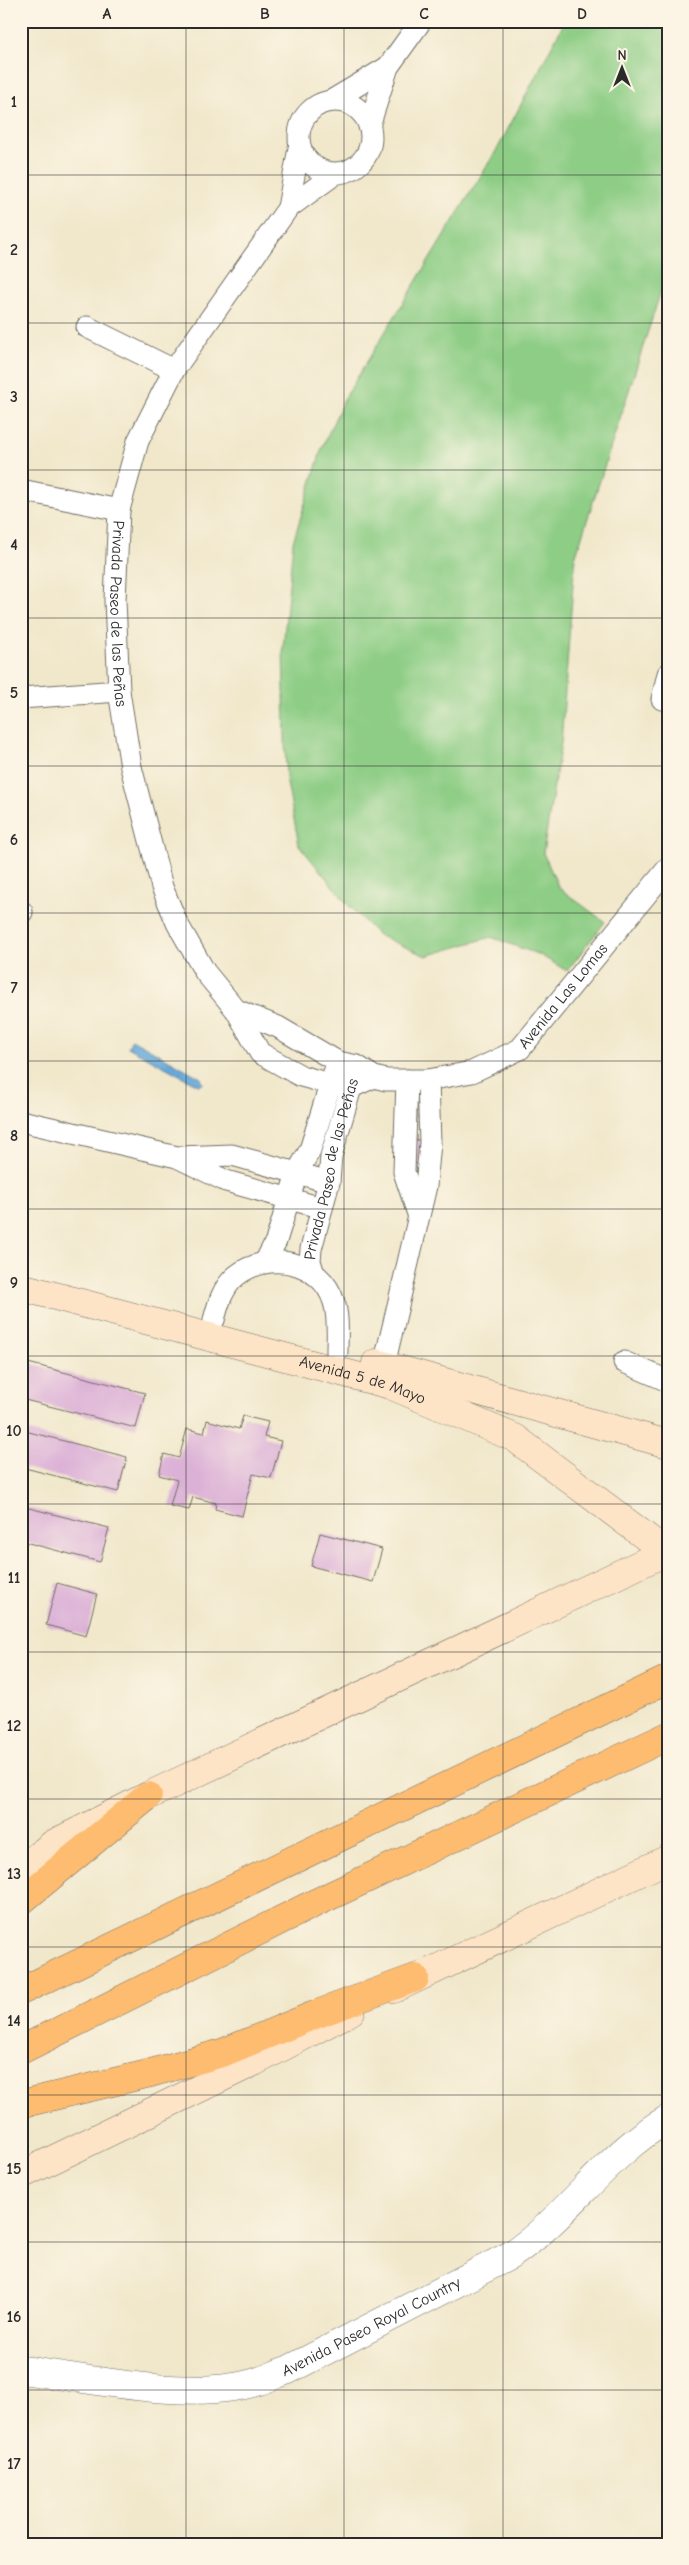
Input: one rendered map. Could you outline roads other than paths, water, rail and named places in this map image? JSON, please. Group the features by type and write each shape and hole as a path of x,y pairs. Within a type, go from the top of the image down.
{"highway":[{"path":"21,1992 668,1679"},
{"path":"21,2050 311,1905 668,1736"},
{"path":"21,1901 148,1796"},
{"path":"21,2104 147,2074 222,2053 317,2014 415,1978"}],"main road":[{"name":"Avenida 5 de Mayo","path":"21,1271 57,1278 337,1352 668,1444"},
{"name":"Avenida 5 de Mayo","path":"21,1287 390,1385 515,1438 667,1552"},
{"path":"21,1869 53,1844 148,1796 667,1552"},
{"path":"21,2175 254,2062 415,1978 668,1859"}],"street":[{"path":"369,126 388,67 420,21"},
{"path":"331,101 347,104 361,112 369,126 371,143 364,159 352,170 335,174 320,171 307,161 299,148 298,132 304,117 316,106 331,101 388,67"},
{"name":"Privada Paseo de las Peñas","path":"288,208 299,148"},
{"name":"Privada Paseo de las Peñas","path":"330,1084 301,1076 260,1053 236,1010 205,972 177,923 162,887 131,767 118,691 115,600 118,510 138,440 174,370 288,208 335,174"},
{"path":"88,327 174,370"},
{"path":"21,490 118,510"},
{"path":"662,699 668,674"},
{"path":"21,698 118,691"},
{"name":"Avenida Las Lomas","path":"356,1069 386,1080 428,1080 472,1072 520,1049 668,868"},
{"name":"Privada Paseo de las Peñas","path":"236,1010 278,1027 356,1069"},
{"path":"330,1084 352,1087 356,1069"},
{"name":"Privada Paseo de las Peñas","path":"265,1262 276,1241 297,1173 310,1150 330,1084 356,1069"},
{"path":"407,1080 404,1172 418,1214"},
{"path":"384,1365 426,1186 430,1143 428,1080"},
{"name":"Privada Paseo de las Peñas","path":"314,1274 310,1261 311,1249 329,1182 331,1156 352,1087"},
{"path":"21,1121 177,1157 226,1181 322,1208"},
{"path":"177,1157 232,1155 329,1182"},
{"name":"Privada Paseo de las Peñas","path":"214,1320 222,1294 234,1277 249,1267 265,1262 282,1261 299,1265 314,1274 326,1287 334,1302 337,1324 337,1352"},
{"path":"624,1362 668,1381"},
{"name":"Avenida Paseo Royal Country","path":"21,2370 162,2388 208,2389 258,2382 288,2370 511,2255 544,2232 614,2159 668,2119"}],"water":[{"path":"132,1039 201,1078 203,1084 198,1085 128,1047"}]}
